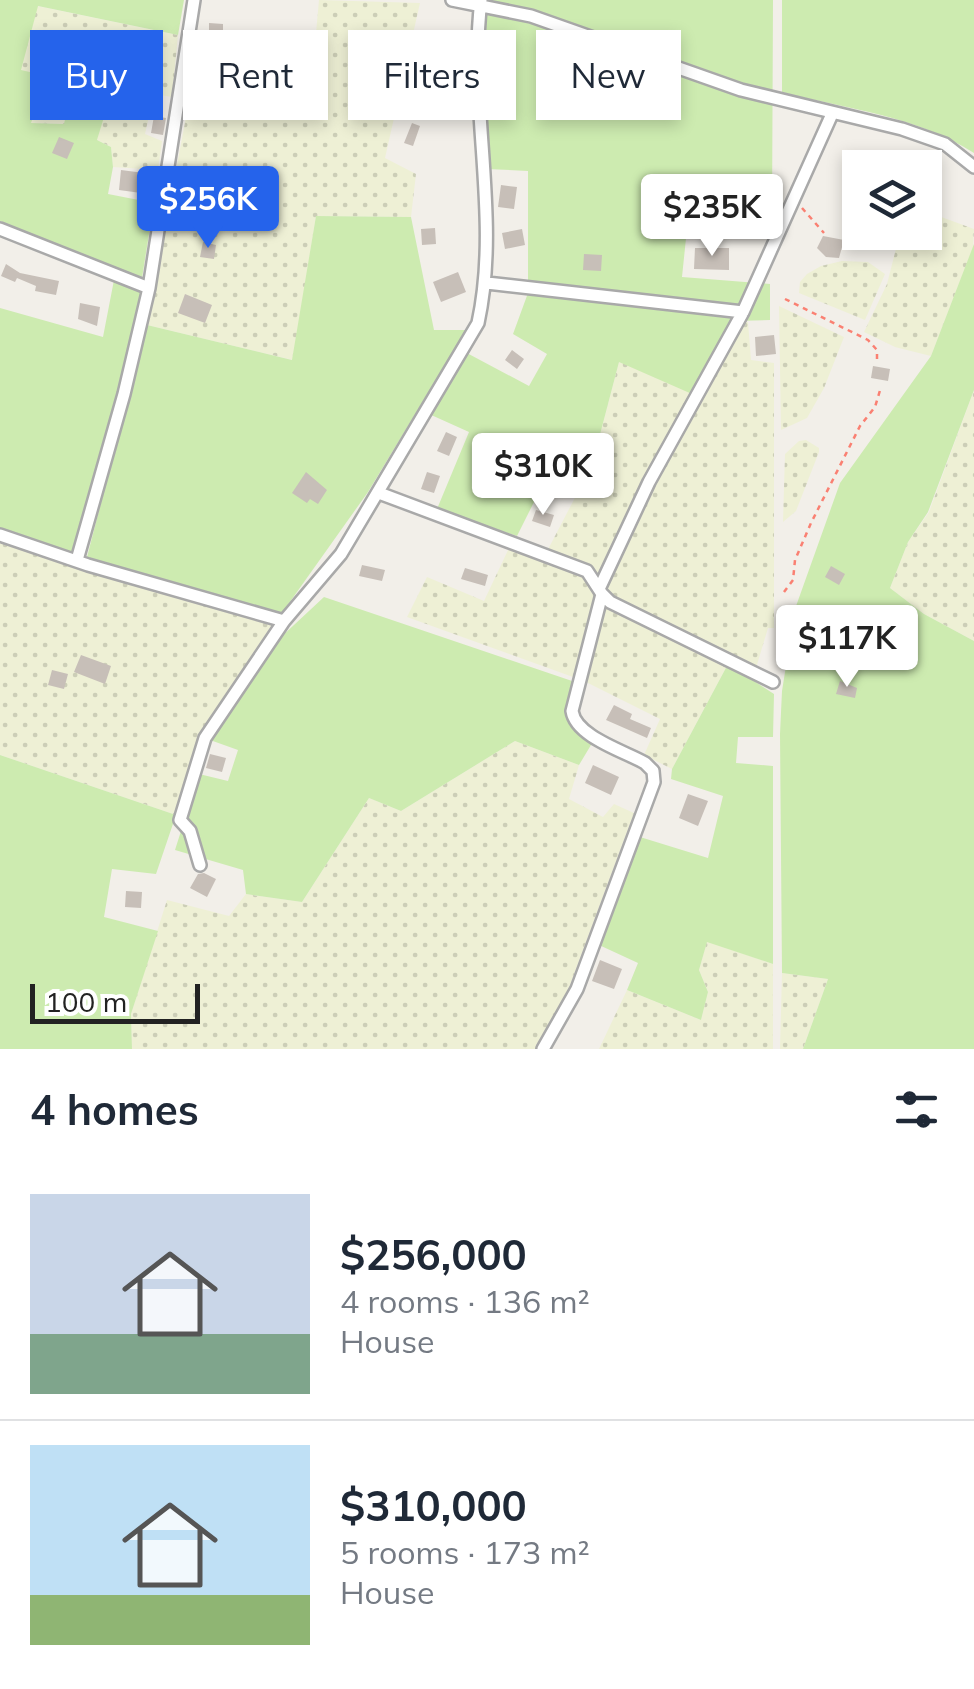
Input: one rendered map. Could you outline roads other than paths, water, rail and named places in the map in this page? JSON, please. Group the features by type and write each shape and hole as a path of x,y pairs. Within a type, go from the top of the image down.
{"street":[{"path":"78,560 149,288 194,0"},
{"path":"452,0 481,2 530,16 741,90 902,130 945,144 974,167"},
{"path":"200,864 190,830 180,820 205,738 284,621 341,554 478,323 487,283 479,74 481,2"},
{"path":"543,1049 577,989 654,782 653,771 645,763 583,730 573,719 600,592 649,482 743,312 832,114"},
{"path":"0,229 149,288"},
{"path":"487,283 743,312"},
{"path":"378,493 588,572 610,602 773,682"},
{"path":"0,535 284,621"}]}
